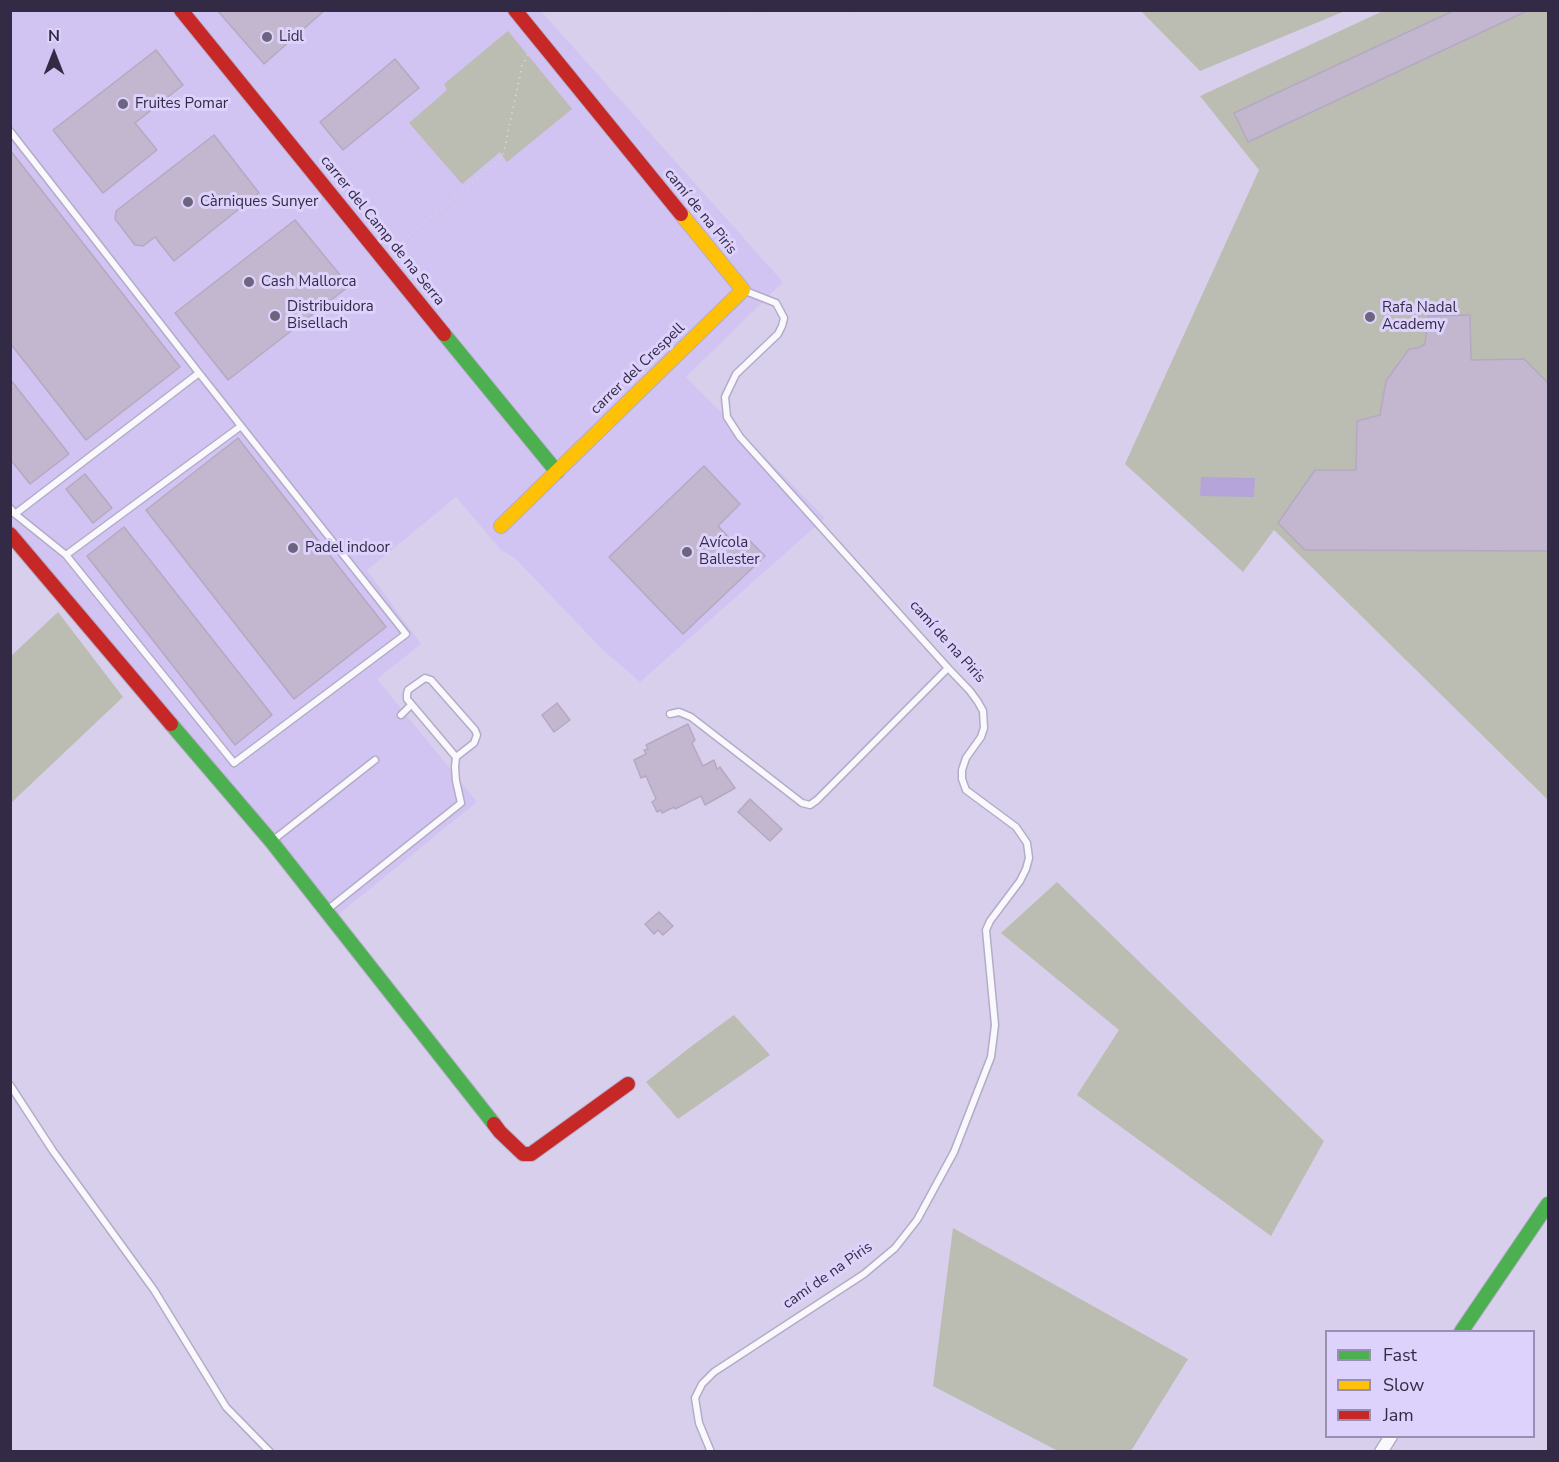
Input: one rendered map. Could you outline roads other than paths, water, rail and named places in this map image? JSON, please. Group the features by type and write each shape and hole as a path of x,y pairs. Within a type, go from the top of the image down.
{"street":[{"name":"carrer del Camp de na Serra","path":"182,10 557,472"},
{"name":"camí de na Piris","path":"515,10 743,290"},
{"name":"carrer del Crespell","path":"501,526 743,290"},
{"path":"10,534 272,841 500,1132 523,1154 531,1154 628,1084"},
{"path":"1462,1330 1548,1204"},
{"path":"1381,1452 1390,1438"}],"lane":[{"path":"10,131 406,634 234,763 66,555 13,511 199,373"},
{"name":"camí de na Piris","path":"711,1452 699,1423 695,1398 702,1384 714,1372 864,1274 895,1248 917,1220 954,1152 991,1057 995,1025 986,930 990,921 1020,881 1029,858 1027,843 1016,827 966,790 962,779 966,758 981,737 984,728 983,711 970,691 740,437 727,417 725,397 736,375 778,334 784,318 776,303 743,290"},
{"path":"66,555 241,426"},
{"path":"670,714 679,712 691,717 802,803 810,805 948,668"},
{"path":"326,911 461,803 456,781 456,757 407,699 408,690 422,680 428,678 475,730 477,735 474,743 456,757"},
{"path":"401,715 411,705"},
{"path":"272,841 375,760"},
{"path":"10,1085 53,1152 154,1290 226,1407 270,1452"}],"place":[{"name":"Lidl","path":"267,37"},
{"name":"Fruites Pomar","path":"123,104"},
{"name":"Càrniques Sunyer","path":"188,202"},
{"name":"Cash Mallorca","path":"249,282"},
{"name":"Distribuidora Bisellach","path":"275,316"},
{"name":"Rafa Nadal Academy","path":"1370,317"},
{"name":"Padel indoor","path":"293,548"},
{"name":"Avícola Ballester","path":"687,552"}]}
